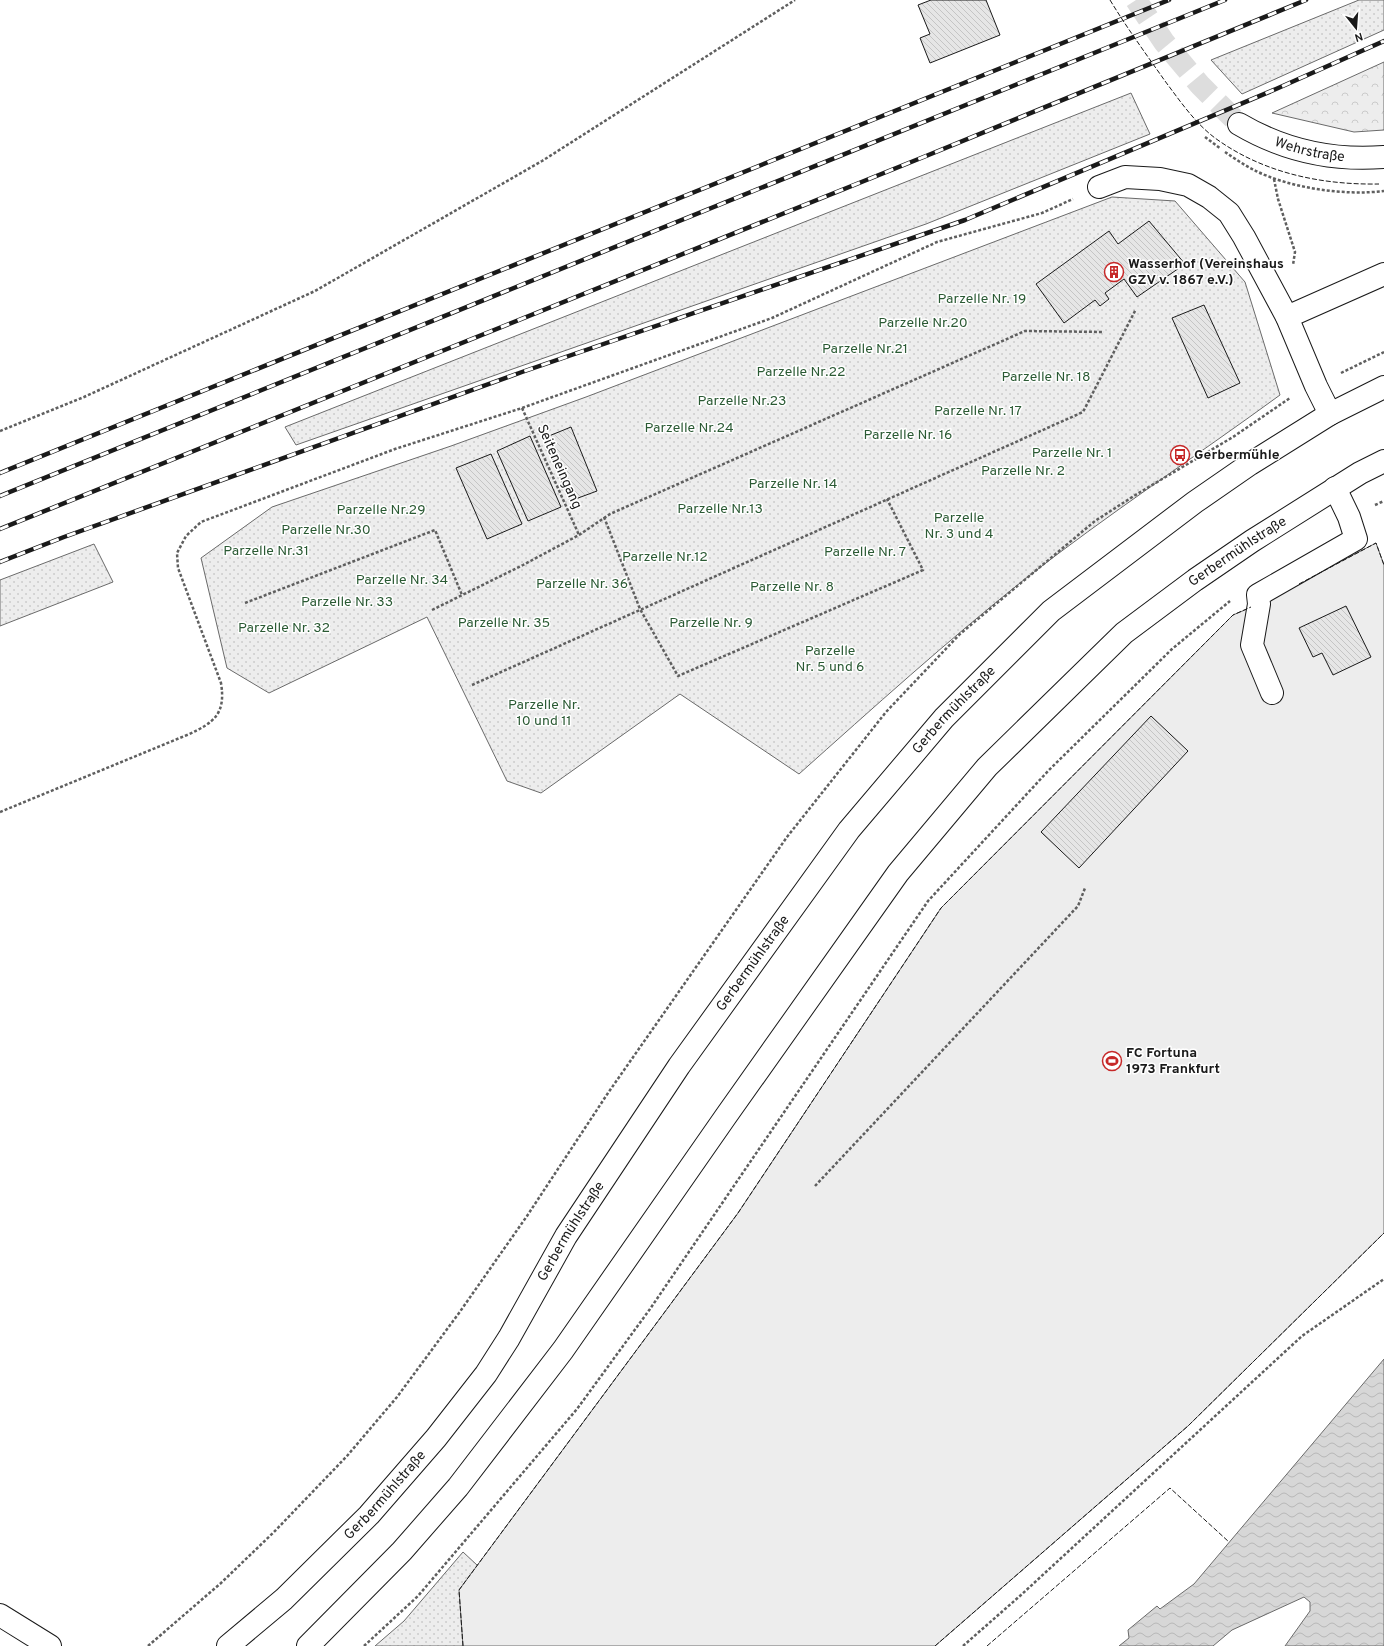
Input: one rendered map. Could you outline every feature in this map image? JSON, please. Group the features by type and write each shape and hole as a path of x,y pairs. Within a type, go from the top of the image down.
{"main road":[{"name":"Wehrstraße","path":"1239,124 1259,135 1305,151 1363,159 1384,158"},
{"path":"1099,187 1125,178 1160,179 1188,185 1209,197 1229,214 1287,317 1316,386 1330,414"},
{"path":"1287,317 1384,274"},
{"name":"Gerbermühlstraße","path":"228,1646 284,1599 369,1515 436,1438 486,1374 509,1338 566,1236 679,1066 849,830 944,718 1051,611 1195,502 1250,464 1330,414 1384,387"},
{"name":"Gerbermühlstraße","path":"308,1646 402,1551 468,1475 563,1350 898,873 987,767 1124,633 1232,554 1335,488 1384,461"},
{"path":"1272,693 1252,645 1259,604 1258,595 1356,539 1349,517 1335,488"},
{"path":"0,1615 50,1646"}],"path":[{"path":"0,431 84,397 315,291 542,161 795,0"},
{"path":"1274,178 1278,200 1294,252"},
{"path":"0,812 188,735 202,728 216,717 222,706 223,695 221,683 178,568 177,553 186,536 201,522 395,450 522,408 772,318 937,242 1042,213 1099,187"},
{"path":"472,685 1083,412 1136,309"},
{"path":"432,610 523,565 579,535 604,517 1025,330 1104,332"},
{"name":"Seiteneingang","path":"522,408 579,535"},
{"path":"1233,437 1250,464"},
{"path":"604,517 640,610 678,676 923,570 887,499"},
{"path":"245,602 435,530 462,595"},
{"path":"364,1646 418,1596 576,1409 650,1309 928,901 1066,753 1172,649 1233,599"},
{"path":"815,1186 1078,906 1085,888"},
{"path":"148,1646 221,1583 274,1532 347,1456 397,1397 459,1313 527,1216 608,1093 717,937"},
{"path":"963,1646 1021,1595 1302,1336 1384,1279"}],"green space":[{"path":"1359,0 1384,0 1384,30 1242,94 1211,60"},
{"path":"1384,62 1384,130 1354,132 1272,113"},
{"path":"1131,93 1150,134 926,224 296,445 285,427"},
{"path":"1112,197 1175,201 1245,282 1280,395 1119,509 1025,579 882,700 799,774 680,694 541,793 507,781 427,617 269,693 227,668 201,558 272,507 451,446 586,397"},
{"name":"FC Fortuna 1973 Frankfurt","path":"1376,543 1384,565 1384,1233 1188,1426 935,1646 463,1646 459,1590 738,1213 941,908 1233,615 1259,604"},
{"path":"94,544 113,582 0,626 0,580"},
{"path":"463,1552 564,1646 375,1646 404,1621"}],"water":[{"path":"1384,1359 1384,1646 1285,1646 1310,1611 1310,1602 1304,1597 1232,1630 1213,1646 1119,1646 1129,1638 1128,1630 1157,1606 1160,1609 1194,1584"}],"building":[{"path":"931,0 986,0 1000,35 930,63 920,38 930,34 918,5"},
{"name":"Wasserhof (Vereinshaus GZV v. 1867 e.V.)","path":"1149,221 1185,264 1137,297 1124,279 1105,293 1109,299 1100,306 1095,300 1064,323 1036,284 1109,231 1118,244"},
{"path":"1204,305 1240,383 1208,398 1172,318"},
{"path":"571,427 597,491 570,501 544,438"},
{"path":"530,436 561,507 528,521 497,451"},
{"path":"491,454 522,524 487,539 456,468"},
{"path":"1346,606 1371,657 1333,675 1322,653 1313,657 1299,628"},
{"path":"1151,716 1188,751 1079,868 1041,832"}],"tunnel":[{"path":"1136,0 1164,42 1200,85 1239,124"}],"railway":[{"path":"0,473 1169,0"},
{"path":"0,496 1225,0"},
{"path":"0,529 926,156 1306,0"},
{"path":"0,562 64,537 522,372 965,220 1276,89 1384,41"}],"fence":[{"path":"1110,0 1176,96 1194,119 1215,138 1233,150 1253,160 1293,174 1336,182 1379,184"},
{"path":"1299,584 1376,543 1384,565"},
{"path":"463,1646 459,1590 738,1213 941,908 1233,615 1251,607"},
{"path":"935,1646 1188,1426 1384,1233"},
{"path":"987,1646 1170,1488 1229,1542"}],"place":[{"name":"Wasserhof (Vereinshaus GZV v. 1867 e.V.)","path":"1114,272"},
{"name":"Gerbermühle","path":"1180,455"},
{"name":"FC Fortuna 1973 Frankfurt","path":"1112,1061"}],"park label":[{"name":"Parzelle Nr. 19","path":"982,299"},
{"name":"Parzelle Nr.20","path":"923,323"},
{"name":"Parzelle Nr.21","path":"865,349"},
{"name":"Parzelle Nr.22","path":"801,372"},
{"name":"Parzelle Nr. 18","path":"1046,377"},
{"name":"Parzelle Nr.23","path":"742,401"},
{"name":"Parzelle Nr. 17","path":"978,411"},
{"name":"Parzelle Nr.24","path":"689,428"},
{"name":"Parzelle Nr. 16","path":"908,435"},
{"name":"Parzelle Nr. 1","path":"1072,453"},
{"name":"Parzelle Nr. 2","path":"1023,471"},
{"name":"Parzelle Nr. 14","path":"793,484"},
{"name":"Parzelle Nr.13","path":"720,509"},
{"name":"Parzelle Nr.29","path":"381,510"},
{"name":"Parzelle Nr. 3 und 4","path":"959,526"},
{"name":"Parzelle Nr.30","path":"326,530"},
{"name":"Parzelle Nr.31","path":"266,551"},
{"name":"Parzelle Nr. 7","path":"865,552"},
{"name":"Parzelle Nr.12","path":"665,557"},
{"name":"Parzelle Nr. 34","path":"402,580"},
{"name":"Parzelle Nr. 36","path":"582,584"},
{"name":"Parzelle Nr. 8","path":"792,587"},
{"name":"Parzelle Nr. 33","path":"347,602"},
{"name":"Parzelle Nr. 35","path":"504,623"},
{"name":"Parzelle Nr. 9","path":"711,623"},
{"name":"Parzelle Nr. 32","path":"284,628"},
{"name":"Parzelle Nr. 5 und 6","path":"830,660"},
{"name":"Parzelle Nr. 10 und 11","path":"544,714"}]}
